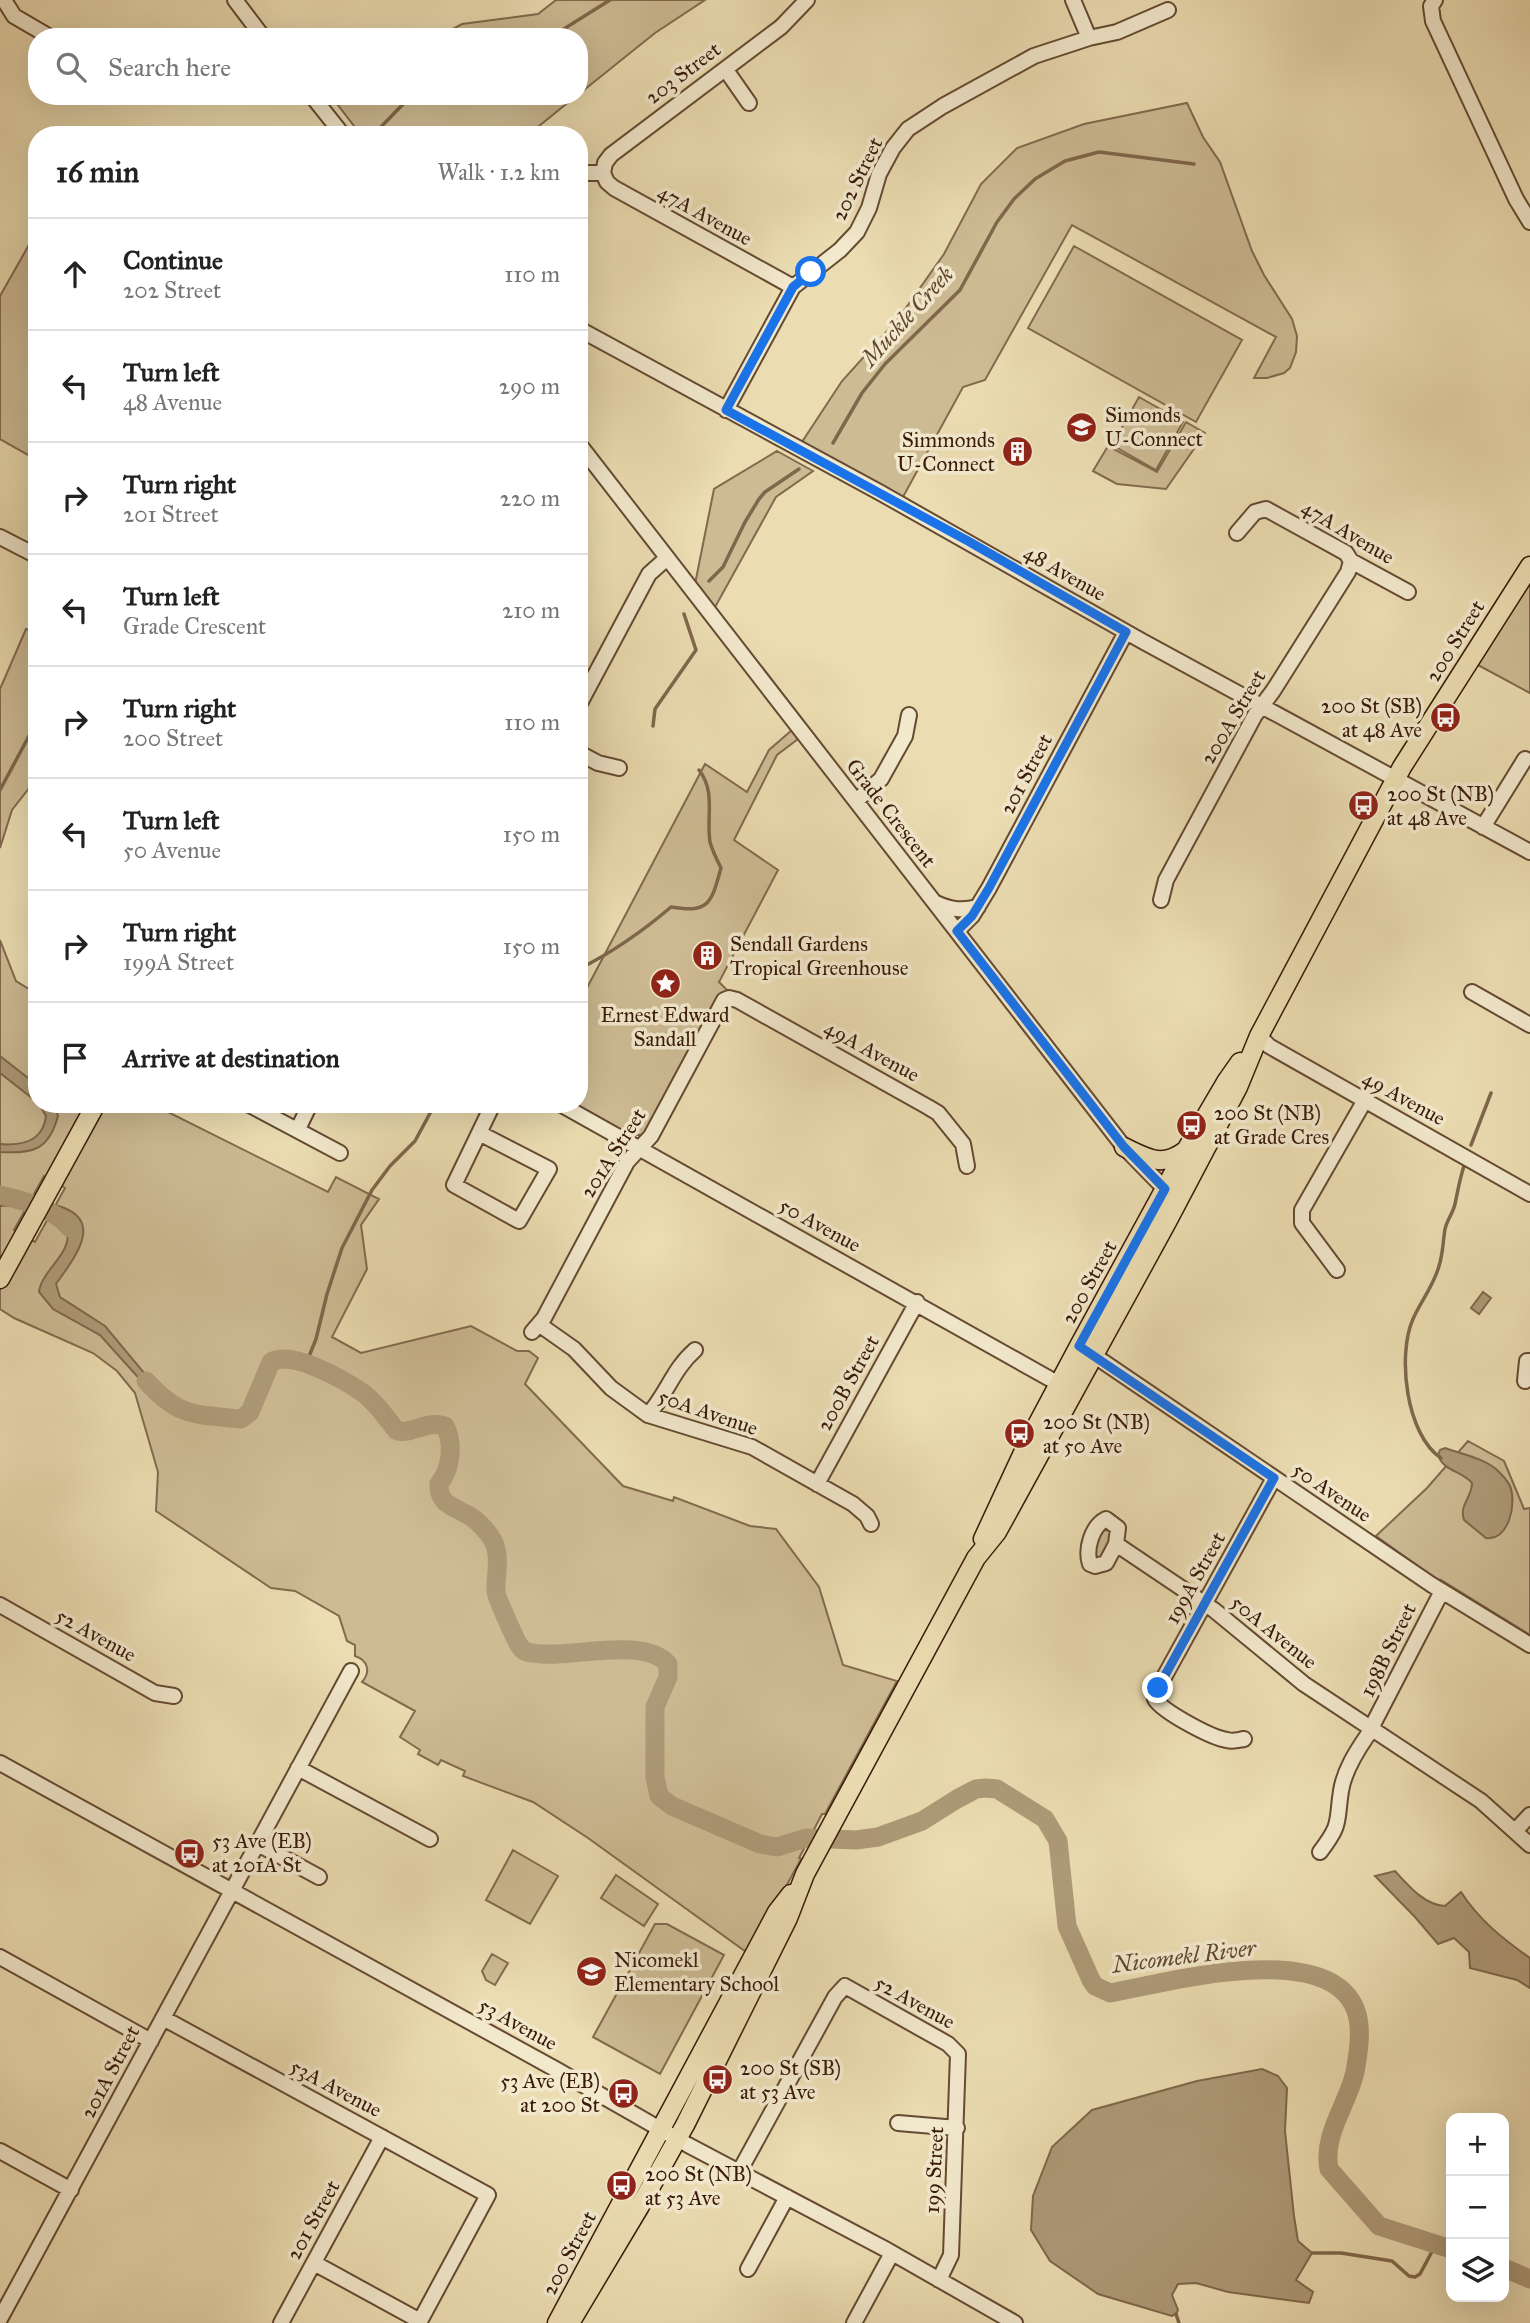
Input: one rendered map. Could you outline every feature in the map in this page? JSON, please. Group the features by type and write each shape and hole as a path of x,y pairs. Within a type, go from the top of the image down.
{"main road":[{"name":"200 Street","path":"976,1558 986,1527 1079,1346 1238,1087 1259,1036 1406,761 1530,566"},
{"name":"200 Street","path":"570,2323 640,2206 669,2134 777,1912 809,1868 976,1558 997,1532 1095,1356 1173,1194 1186,1150 1226,1082 1259,1036"},
{"path":"0,1279 91,1113"},
{"path":"1124,1147 1147,1158 1164,1161 1177,1158 1186,1150"},
{"path":"1033,1468 1037,1446 1062,1394 1059,1384"},
{"name":"200 Street","path":"557,2323 669,2134"}],"street":[{"path":"4,0 14,16 35,28"},
{"path":"235,0 256,28"},
{"name":"203 Street","path":"603,173 605,163 611,155 781,27 807,0"},
{"path":"1073,0 1089,38"},
{"path":"1433,3 1433,21 1516,199 1530,222"},
{"name":"202 Street","path":"726,410 793,287 840,250 857,232 869,208 879,174 893,148 908,130 943,106 1034,56 1128,28 1168,10"},
{"path":"726,70 749,103"},
{"path":"319,105 336,126"},
{"path":"588,173 603,173"},
{"name":"47A Avenue","path":"603,173 614,188 793,287"},
{"name":"48 Avenue","path":"588,334 1530,852"},
{"name":"Grade Crescent","path":"588,455 1124,1147 1173,1194"},
{"name":"47A Avenue","path":"1237,533 1255,512 1266,509 1346,553 1352,561 1408,592"},
{"path":"1,540 28,552"},
{"path":"588,688 649,574 667,558"},
{"name":"200A Street","path":"1161,900 1166,880 1262,706 1348,572 1352,561"},
{"name":"201 Street","path":"957,931 978,906 1126,632"},
{"path":"856,801 881,779 905,736 909,715"},
{"path":"588,758 619,768"},
{"path":"1483,827 1525,759"},
{"path":"934,902 962,911 978,906"},
{"path":"1472,992 1530,1025"},
{"name":"201A Street","path":"536,1328 627,1162 651,1136 719,1005 729,998"},
{"name":"49A Avenue","path":"729,998 737,1000 938,1114 963,1144 967,1166"},
{"name":"49 Avenue","path":"1259,1036 1269,1046 1530,1194"},
{"path":"1337,1270 1302,1223 1302,1209 1365,1100"},
{"path":"266,1113 341,1153"},
{"path":"298,1129 306,1113"},
{"path":"479,1133 549,1169 519,1221 454,1185 479,1133 489,1113"},
{"name":"50 Avenue","path":"575,1113 917,1302 1059,1384"},
{"name":"200B Street","path":"817,1484 917,1302"},
{"name":"50A Avenue","path":"536,1328 574,1349 611,1388 648,1415 752,1447 861,1509 871,1524"},
{"name":"50 Avenue","path":"1079,1346 1442,1591 1530,1645"},
{"path":"648,1415 681,1362 695,1350"},
{"path":"1525,1381 1527,1361 1530,1362"},
{"name":"199A Street","path":"1244,1739 1226,1740 1217,1737 1165,1709 1155,1699 1158,1688 1274,1478"},
{"name":"50A Avenue","path":"1116,1544 1205,1604 1304,1684 1481,1801 1530,1845"},
{"name":"198B Street","path":"1372,1728 1442,1591"},
{"name":"52 Avenue","path":"0,1605 155,1693 174,1696"},
{"name":"201A Street","path":"0,2319 351,1671"},
{"path":"1320,1852 1336,1831 1341,1789 1353,1755 1372,1728"},
{"name":"53 Avenue","path":"0,1763 1015,2323"},
{"path":"298,1768 430,1839"},
{"path":"1515,1831 1530,1815"},
{"path":"258,1844 319,1877"},
{"path":"0,1957 151,2041"},
{"name":"52 Avenue","path":"739,2172 835,1997 845,1986 948,2044 956,2050 960,2059"},
{"name":"53A Avenue","path":"163,2018 488,2196 420,2321 314,2263"},
{"name":"199 Street","path":"939,2280 951,2255 960,2059"},
{"path":"898,2123 957,2128"},
{"name":"201 Street","path":"281,2323 382,2137"},
{"path":"0,2151 71,2190"},
{"path":"748,2269 786,2197"},
{"path":"854,2323 892,2253"}],"shaded area":[{"path":"556,0 705,0 655,33 588,87 588,28 455,28 462,24 538,14"},
{"path":"1187,103 1203,137 1220,162 1252,251 1292,319 1297,336 1296,352 1290,368 1284,373 1267,378 1254,378 1276,337 1072,225 985,380 963,387 903,497 802,442 842,381 898,319 944,254 981,184 1017,148 1084,124"},
{"path":"338,105 565,105 539,126 354,126"},
{"path":"1074,246 1242,340 1196,422 1028,328"},
{"path":"28,247 28,455 0,439 0,296"},
{"path":"1139,397 1183,422 1156,470 1112,445"},
{"path":"1186,422 1205,433 1166,489 1117,484 1093,471 1108,446 1157,472"},
{"path":"777,451 813,471 776,497 714,609 695,584 714,489"},
{"path":"1530,581 1530,693 1478,665"},
{"path":"28,630 28,790 12,810 0,848 0,689"},
{"path":"792,730 798,739 777,755 734,840 778,870 719,982 729,992 717,999 649,1129 644,1135 631,1135 588,1111 588,986 705,764 747,792 769,750"},
{"path":"0,940 16,981 28,988 28,1113 85,1113 50,1179 44,1176 14,1230 20,1234 0,1269"},
{"path":"0,1056 28,1078 28,1095 0,1073"},
{"path":"44,1113 57,1113 58,1116 50,1136 38,1148 22,1152 0,1152 0,1144 23,1143 36,1136 41,1131 46,1116"},
{"path":"97,1113 170,1113 328,1192 336,1177 379,1199 361,1225 367,1269 332,1337 361,1353 471,1326 517,1351 529,1351 538,1358 525,1384 623,1486 673,1501 674,1497 750,1526 776,1529 819,1587 843,1665 897,1681 825,1814 822,1814 799,1858 801,1859 749,1954 588,1838 533,1802 463,1776 465,1771 441,1760 438,1765 418,1754 420,1750 400,1737 415,1711 362,1682 367,1674 367,1667 363,1660 355,1656 355,1645 347,1641 339,1616 295,1591 271,1588 156,1511 158,1472 135,1393 117,1371 93,1353 14,1318 0,1309 0,1290 29,1239 35,1242 65,1188 59,1184"},
{"path":"0,1187 33,1196 26,1208 17,1205 0,1206"},
{"path":"55,1205 71,1211 80,1219 83,1229 78,1251 56,1284 60,1297 105,1326 165,1398 163,1405 100,1335 53,1309 39,1292 42,1282 67,1244 67,1234 62,1225 49,1217"},
{"path":"1483,1292 1491,1298 1479,1314 1471,1308"},
{"path":"1468,1441 1504,1461 1524,1509 1530,1508 1530,1635 1436,1579 1376,1536 1427,1488"},
{"path":"1445,1448 1489,1464 1510,1486 1512,1511 1500,1534 1486,1538 1464,1520 1464,1505 1472,1483 1440,1460 1440,1450"},
{"path":"1108,1527 1114,1535 1098,1559 1094,1557 1100,1528"},
{"path":"513,1850 558,1876 530,1924 486,1900"},
{"path":"1395,1871 1417,1893 1437,1905 1445,1906 1461,1892 1492,1928 1530,1958 1530,1988 1517,1980 1470,1968 1469,1952 1454,1938 1438,1944 1375,1876"},
{"path":"616,1875 658,1904 644,1926 601,1898"},
{"path":"655,1924 667,1924 724,1955 660,2074 593,2037"},
{"path":"492,1954 508,1963 495,1985 486,1980 482,1971"},
{"path":"1262,2069 1278,2076 1287,2088 1285,2131 1294,2216 1298,2241 1312,2253 1296,2280 1313,2292 1309,2303 1228,2292 1196,2283 1178,2284 1172,2295 1178,2310 1172,2316 1098,2294 1050,2261 1031,2230 1033,2196 1052,2147 1092,2110 1197,2081"}],"waterway":[{"path":"565,28 610,0"},
{"path":"382,126 402,105"},
{"name":"Muckle Creek","path":"833,443 862,393 885,364 960,290 997,222 1014,199 1035,179 1065,161 1099,152 1194,164"},
{"name":"Muckle Creek","path":"709,581 723,567 759,499 799,469"},
{"name":"Muckle Creek","path":"653,726 655,709 696,650 684,614"},
{"path":"0,790 28,738"},
{"name":"Muckle Creek","path":"588,964 627,941 671,907 693,909 706,904 711,898 721,868 710,842 709,796 699,770"},
{"path":"1471,1145 1491,1093"},
{"name":"Muckle Creek","path":"306,1364 316,1339 342,1248 372,1190 390,1166 415,1141 430,1113"},
{"path":"1441,1458 1429,1447 1413,1413 1408,1393 1406,1353 1413,1319 1439,1266 1445,1229 1454,1207 1465,1163"},
{"name":"Nicomekl River","path":"0,1195 47,1210 70,1228"},
{"name":"Nicomekl River","path":"146,1381 179,1408 199,1415 241,1419 250,1412 271,1362 291,1360 318,1368 363,1393 397,1431 432,1425 445,1426 450,1441 450,1456 439,1484 441,1497 474,1519 492,1540 498,1560 497,1595 519,1645 525,1651 548,1654 604,1650 641,1651 656,1655 668,1664 668,1677 655,1707 655,1777 659,1796 672,1806 760,1844 777,1847 806,1838 856,1840 878,1837 922,1821 976,1789 997,1789 1045,1819 1058,1841 1067,1926 1095,1986 1110,1993 1206,1975 1246,1970 1283,1970 1316,1976 1342,1990 1357,2014 1359,2043 1352,2084 1329,2144 1329,2169 1379,2226 1446,2247"},
{"path":"1312,2253 1341,2253 1392,2261 1409,2276 1415,2277 1420,2274 1436,2244"},
{"name":"Nicomekl River","path":"1509,2270 1530,2279"},
{"path":"1176,2314 1179,2323"}],"place":[{"name":"Simonds U-Connect","path":"1082,427"},
{"name":"Simmonds U-Connect","path":"1018,452"},
{"name":"200 St (SB) at 48 Ave","path":"1445,718"},
{"name":"200 St (NB) at 48 Ave","path":"1364,806"},
{"name":"Sendall Gardens Tropical Greenhouse","path":"707,956"},
{"name":"Ernest Edward Sandall","path":"665,983"},
{"name":"200 St (NB) at Grade Cres","path":"1191,1125"},
{"name":"200 St (NB) at 50 Ave","path":"1020,1434"},
{"name":"53 Ave (EB) at 201A St","path":"189,1853"},
{"name":"Nicomekl Elementary School","path":"591,1972"},
{"name":"200 St (SB) at 53 Ave","path":"717,2080"},
{"name":"53 Ave (EB) at 200 St","path":"623,2093"},
{"name":"200 St (NB) at 53 Ave","path":"622,2186"}],"route":[{"path":"811,272 793,287 726,410 968,541 1126,632 989,888 972,916 957,931 1124,1147 1165,1189 1079,1346 1274,1478 1158,1688"}]}
